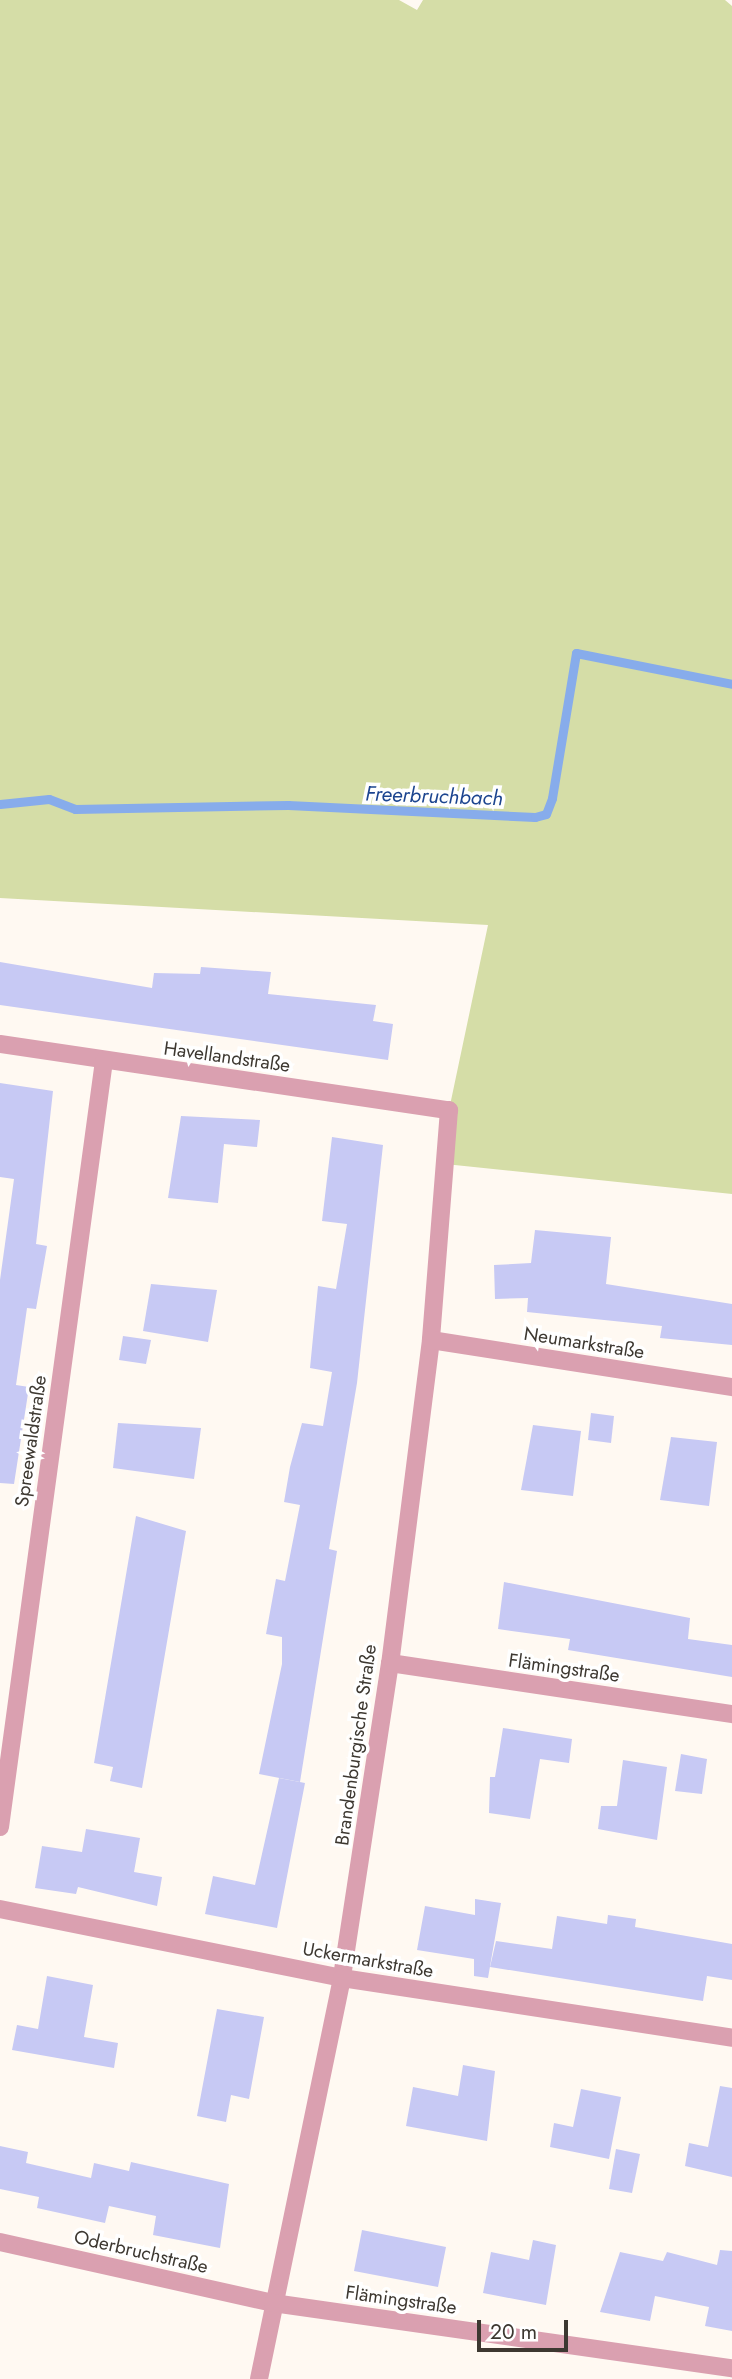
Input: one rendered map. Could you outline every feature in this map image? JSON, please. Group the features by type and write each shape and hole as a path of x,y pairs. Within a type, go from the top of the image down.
{"street":[{"name":"Havellandstraße","path":"0,1044 449,1110"},
{"name":"Spreewaldstraße","path":"0,1827 104,1061"},
{"name":"Brandenburgische Straße","path":"259,2379 342,1978 390,1663 430,1340 449,1110"},
{"name":"Neumarkstraße","path":"430,1340 732,1387"},
{"name":"Flämingstraße","path":"390,1663 732,1714"},
{"name":"Uckermarkstraße","path":"0,1909 342,1978 732,2038"},
{"name":"Oderbruchstraße","path":"0,2242 273,2303"},
{"name":"Flämingstraße","path":"273,2303 732,2368"}],"green space":[{"path":"0,0 399,0 417,10 423,0 725,0 732,6 732,1194 445,1164 449,1110 488,925 0,898"}],"building":[{"path":"0,962 152,988 154,973 200,974 201,967 271,972 268,994 376,1005 373,1021 393,1024 388,1060 0,1005"},
{"path":"0,1083 53,1091 36,1244 47,1246 36,1309 27,1308 16,1385 29,1387 14,1484 0,1483 0,1280 14,1179 0,1177"},
{"path":"181,1116 260,1120 257,1147 224,1144 218,1203 168,1198"},
{"path":"332,1137 383,1145 357,1383 329,1549 337,1551 300,1782 259,1774 282,1664 282,1637 266,1634 276,1579 285,1581 300,1505 284,1502 290,1467 302,1423 323,1426 332,1372 310,1368 318,1286 336,1289 347,1224 322,1221"},
{"path":"535,1230 611,1237 606,1284 732,1304 732,1345 660,1338 662,1326 527,1312 528,1298 495,1299 494,1265 531,1263"},
{"path":"151,1284 217,1290 208,1342 143,1331"},
{"path":"123,1336 151,1340 146,1364 119,1360"},
{"path":"591,1413 614,1416 611,1443 588,1440"},
{"path":"118,1423 201,1428 194,1479 113,1468"},
{"path":"533,1425 581,1431 573,1496 521,1490"},
{"path":"671,1437 717,1442 709,1506 660,1500"},
{"path":"136,1516 186,1531 142,1788 110,1781 113,1767 94,1763"},
{"path":"504,1582 690,1618 688,1639 732,1645 732,1677 568,1650 570,1639 498,1629"},
{"path":"503,1728 572,1739 569,1763 540,1759 530,1819 489,1813 490,1777 495,1777"},
{"path":"681,1754 707,1759 702,1794 675,1791"},
{"path":"623,1760 667,1767 657,1840 598,1829 601,1806 617,1806"},
{"path":"279,1778 305,1783 277,1928 205,1914 213,1876 255,1885"},
{"path":"86,1829 140,1838 134,1872 162,1877 157,1906 78,1887 76,1894 35,1888 42,1846 82,1852"},
{"path":"475,1899 501,1903 488,1978 474,1976 474,1959 417,1950 425,1906 475,1915"},
{"path":"608,1915 636,1919 635,1927 732,1944 732,1980 707,1976 703,2001 490,1967 496,1941 552,1949 557,1916 607,1924"},
{"path":"47,1976 93,1985 84,2037 118,2043 114,2068 12,2050 17,2025 38,2029"},
{"path":"217,2009 264,2017 249,2099 231,2095 226,2122 197,2116"},
{"path":"463,2065 495,2071 487,2141 406,2126 413,2087 458,2096"},
{"path":"720,2086 732,2088 732,2177 685,2166 689,2143 708,2147"},
{"path":"581,2089 621,2097 609,2159 550,2147 554,2123 573,2127"},
{"path":"0,2146 28,2152 26,2163 91,2178 94,2163 129,2171 131,2162 229,2184 220,2248 153,2235 156,2216 109,2206 105,2223 37,2208 39,2197 0,2189"},
{"path":"616,2149 640,2154 632,2193 609,2189"},
{"path":"362,2230 446,2247 438,2287 354,2271"},
{"path":"533,2240 556,2245 546,2305 483,2293 491,2252 529,2260"},
{"path":"720,2250 732,2251 732,2331 705,2326 709,2307 655,2296 650,2321 600,2312 620,2252 663,2261 667,2252 717,2265"}],"waterway":[{"name":"Freerbruchbach","path":"0,804 49,799 75,809 288,805 535,817 546,814 552,798 576,653 732,684"}]}
